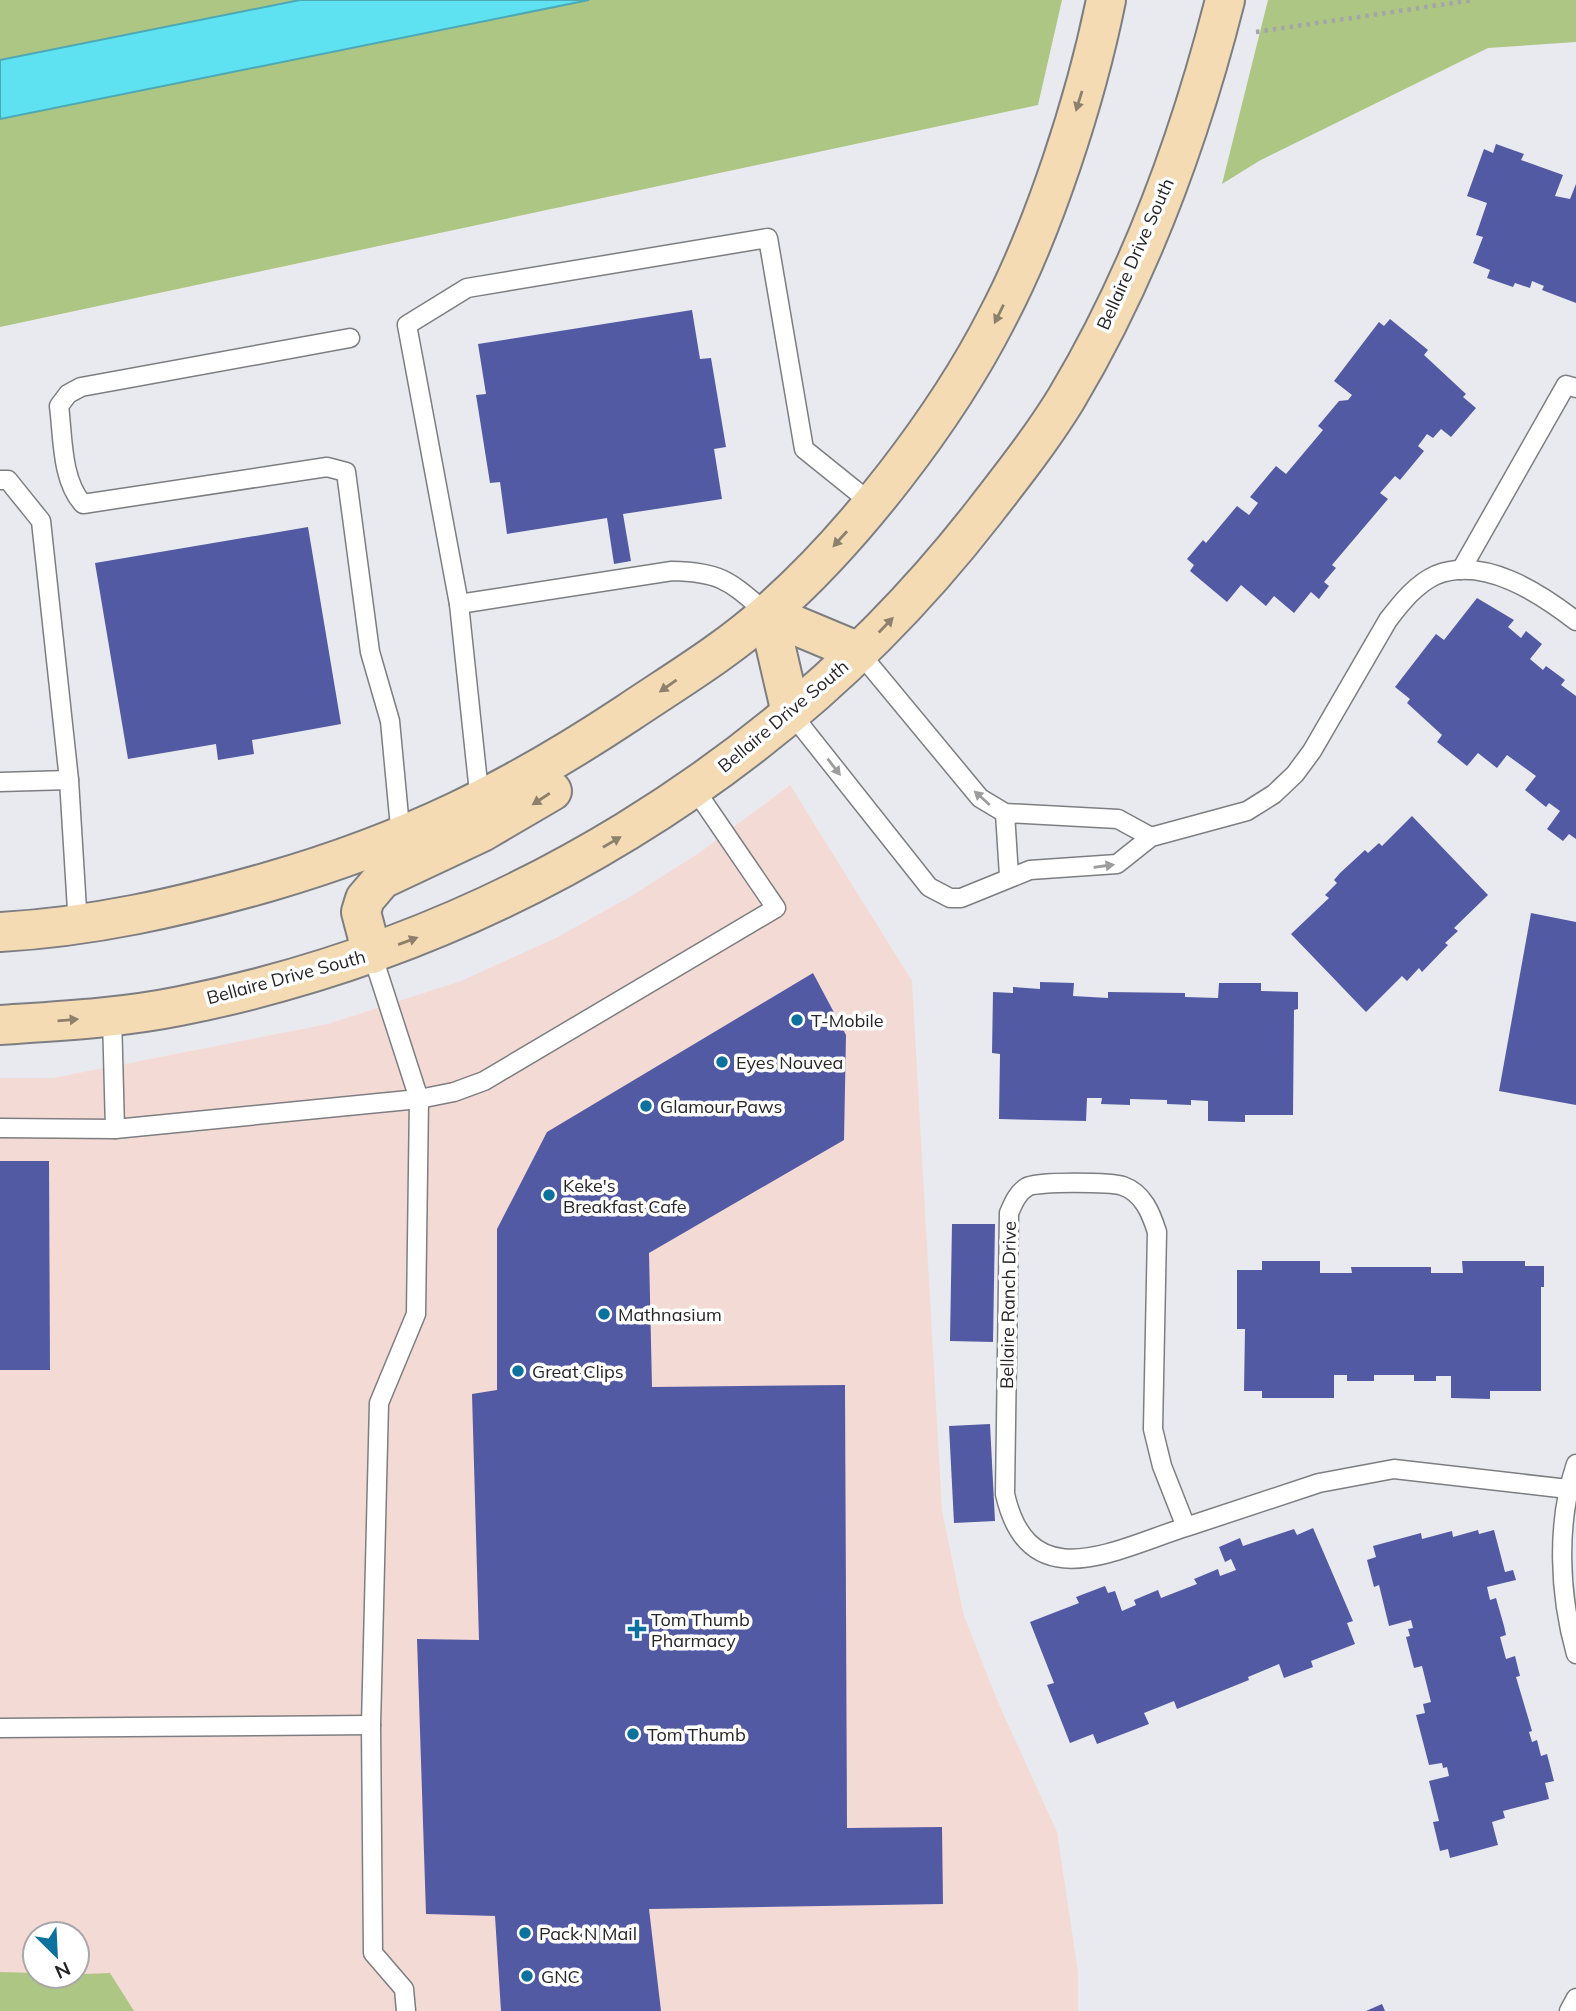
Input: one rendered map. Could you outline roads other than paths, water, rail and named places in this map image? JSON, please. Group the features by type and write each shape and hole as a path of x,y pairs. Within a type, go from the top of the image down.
{"main road":[{"name":"Bellaire Drive South","path":"0,1025 112,1016 178,1007 254,989 372,954 422,936 557,873 625,834 694,788 791,713 859,652 956,548 1031,451 1066,399 1130,274 1186,132 1221,15"},
{"path":"0,932 78,926 243,889 315,868 401,838 480,802 540,769 623,716 768,614 872,503 940,412 998,316 1054,181 1102,18"},
{"path":"768,614 859,652"},
{"path":"768,614 791,713"},
{"path":"372,954 361,912 372,888 382,879 482,832 556,789 597,753 623,716"}],"lane":[{"path":"480,802 459,604 407,325 467,288 768,238 804,449 872,503"},
{"path":"350,338 80,387 68,394 59,406 65,457 74,495 83,504 327,467 346,472 370,652 390,721 401,838"},
{"path":"1461,570 1566,385 1576,388"},
{"path":"0,480 8,480 41,521 69,780 78,926"},
{"path":"791,713 929,887 938,894 961,898 1009,876 1030,870 1117,864 1152,837 1247,811 1274,794 1312,751 1388,620 1403,600 1436,575 1461,570 1527,586 1576,621"},
{"path":"459,604 672,571 705,572 733,585 768,614"},
{"path":"859,652 980,798 1005,813 1111,818 1132,824 1152,837"},
{"path":"0,782 69,780"},
{"path":"0,1128 116,1129 419,1099 484,1081 776,908 694,788"},
{"path":"1005,813 1009,876"},
{"path":"372,954 419,1099 416,1314 379,1403 371,1725 373,1953 404,1989 406,2011"},
{"path":"112,1016 116,1129"},
{"name":"Bellaire Ranch Drive","path":"1186,1527 1162,1466 1153,1429 1157,1232 1153,1217 1144,1200 1123,1186 1045,1182 1027,1187 1016,1198 1009,1213 1005,1494 1010,1516 1019,1534 1034,1549 1057,1559 1082,1561 1186,1527 1319,1483 1394,1469 1567,1489"},
{"path":"1576,1464 1567,1489 1570,1587 1565,1609 1576,1654"},
{"path":"0,1728 371,1725"},
{"path":"1569,2011 1576,1998"}],"water":[{"path":"300,0 589,0 0,119 0,60"}],"place":[{"name":"T-Mobile","path":"797,1020"},
{"name":"Eyes Nouvea","path":"722,1062"},
{"name":"Glamour Paws","path":"646,1106"},
{"name":"Keke's Breakfast Cafe","path":"549,1195"},
{"name":"Mathnasium","path":"604,1314"},
{"name":"Great Clips","path":"518,1371"},
{"name":"Tom Thumb Pharmacy","path":"637,1629"},
{"name":"Tom Thumb","path":"633,1734"},
{"name":"Pack N Mail","path":"525,1933"},
{"name":"GNC","path":"527,1976"}]}
